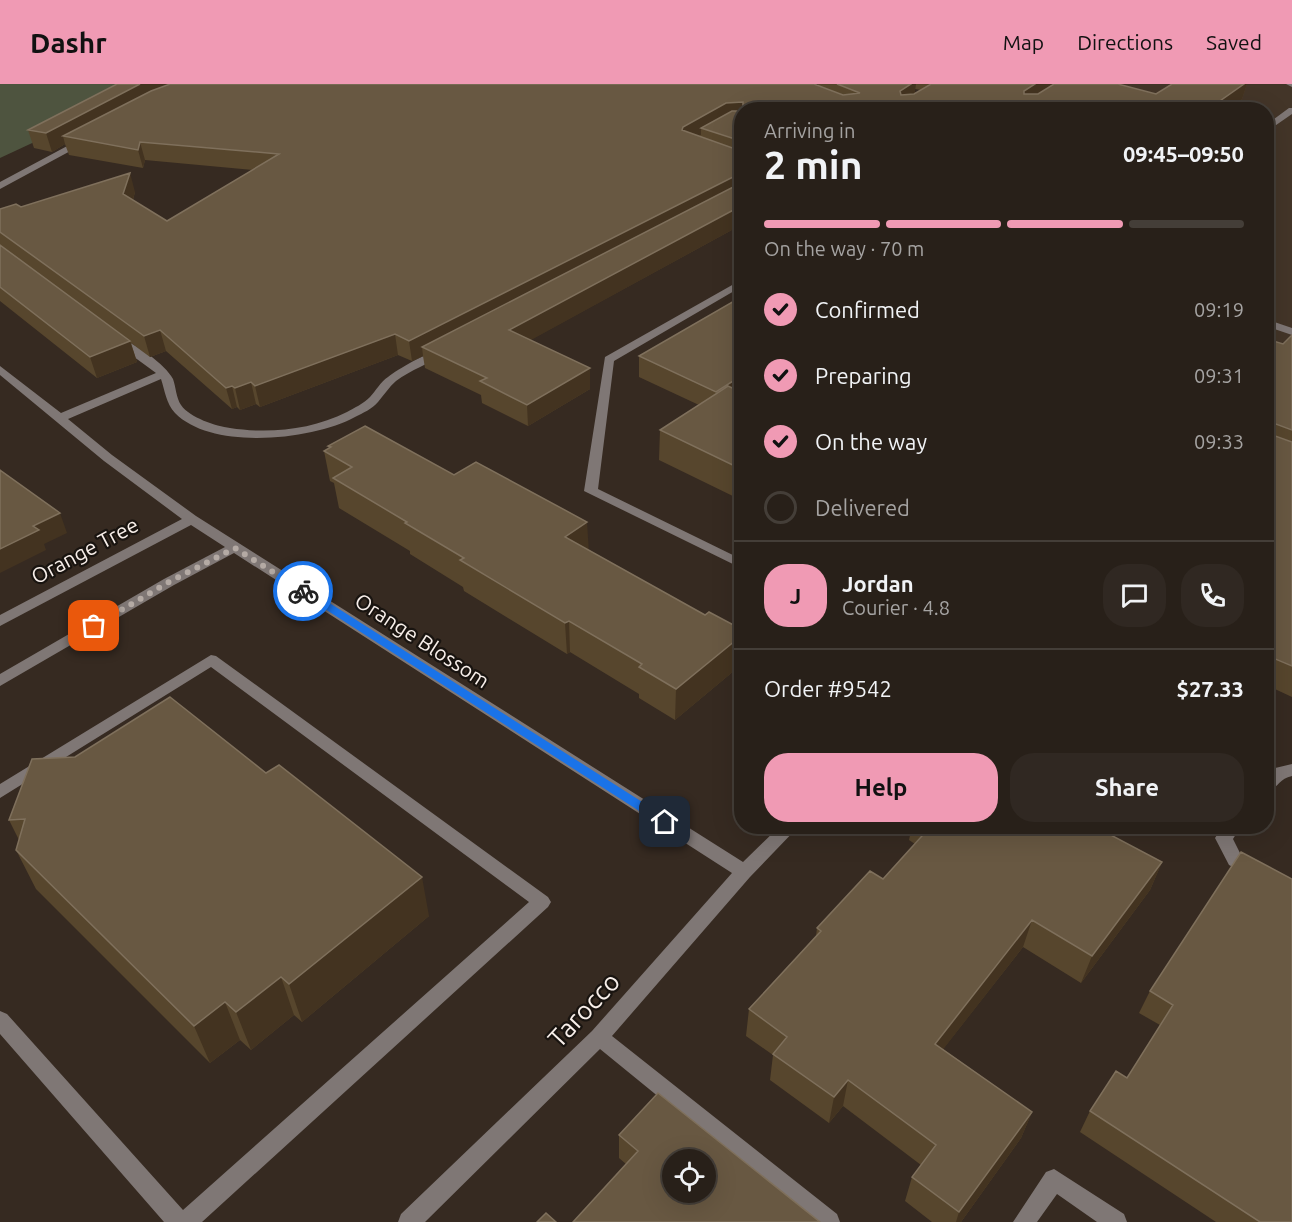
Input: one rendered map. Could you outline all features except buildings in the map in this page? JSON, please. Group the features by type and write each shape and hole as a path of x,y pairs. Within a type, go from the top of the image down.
{"street":[{"path":"1274,123 1292,110"},
{"path":"0,186 90,137"},
{"path":"734,287 609,359 591,491 734,561"},
{"path":"1274,325 1292,332"},
{"path":"106,331 164,374 171,399 178,410 204,425 224,432 287,434 344,418 370,404 392,379 455,345"},
{"name":"Orange Blossom","path":"0,369 108,458 191,519 744,872"},
{"path":"60,418 164,374"},
{"name":"Orange Tree","path":"0,621 191,519"},
{"path":"0,681 169,582 235,548"},
{"path":"0,792 211,660 542,902 186,1222"},
{"path":"1274,777 1277,773 1292,770"},
{"name":"Tarocco","path":"409,1222 599,1037 744,872 783,834"},
{"path":"1227,834 1224,838 1235,860 1273,880"},
{"path":"0,1020 179,1222"},
{"path":"599,1037 829,1222"},
{"path":"1024,1222 1054,1179 1116,1222"}],"shaded area":[{"path":"1020,84 1292,84 1292,352 1274,346 1274,102 989,102"}],"green space":[{"path":"0,84 168,84 146,90 0,158"}],"way so far":[{"path":"94,626 169,582 235,548 303,591"}],"route":[{"path":"303,591 665,822"}]}
